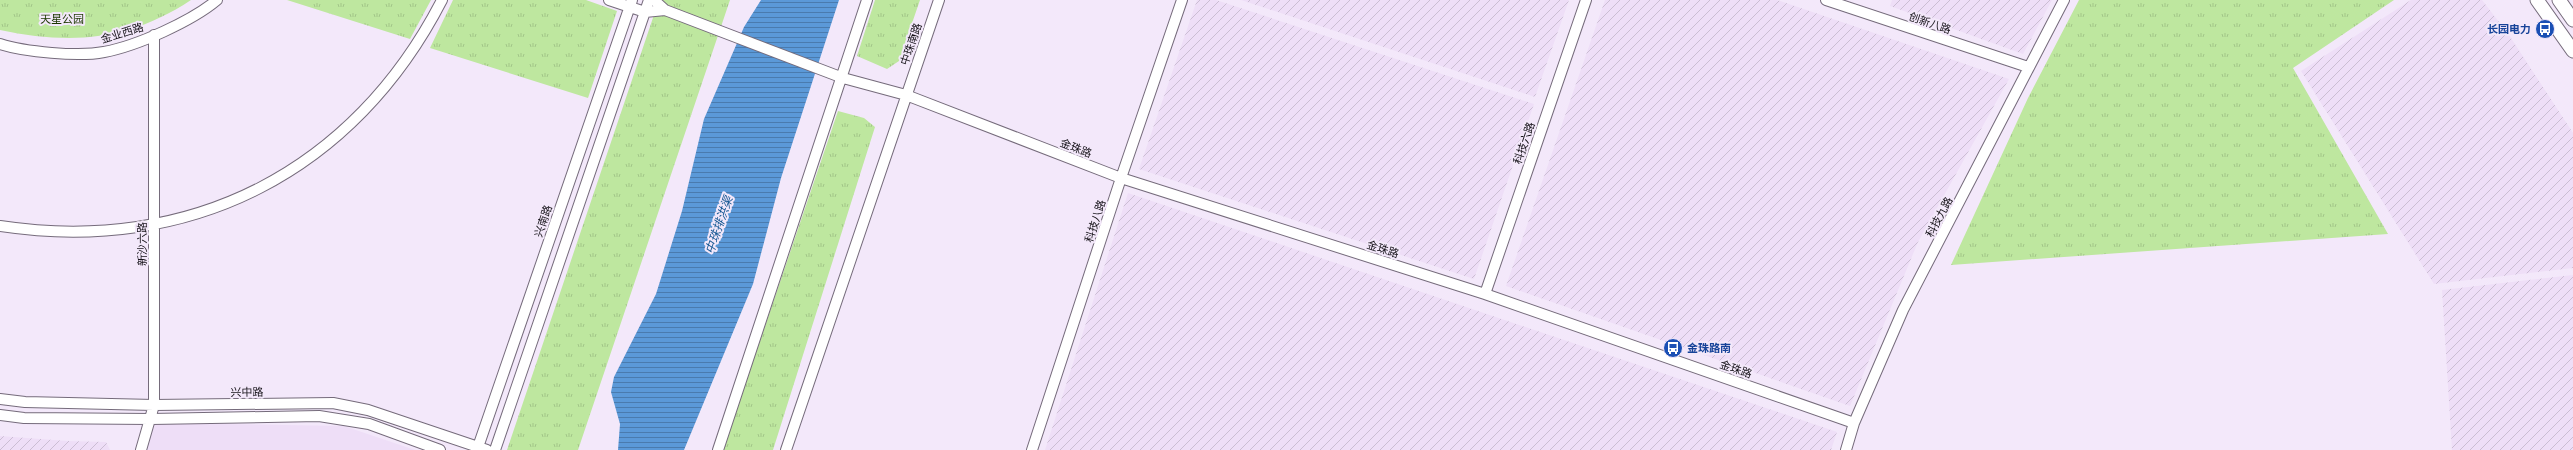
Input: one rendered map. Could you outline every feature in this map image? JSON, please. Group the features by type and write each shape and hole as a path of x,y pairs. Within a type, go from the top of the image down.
{"main road":[{"path":"2537,0 2573,51"},
{"path":"2559,0 2573,20"}],"street":[{"name":"金业西路","path":"0,44 56,53 104,52 154,35 200,14 218,0"},
{"path":"0,226 69,232 118,231 154,225 197,214 243,196 287,173 328,145 364,112 397,74 425,34 442,0"},
{"path":"609,0 630,4 645,12 665,10"},
{"path":"495,450 649,0"},
{"path":"654,0 665,10"},
{"path":"718,450 843,78 867,0"},
{"name":"中珠南路","path":"786,450 938,0"},
{"name":"科技八路","path":"1032,450 1121,178 1182,0"},
{"name":"科技六路","path":"1485,294 1586,0"},
{"name":"创新八路","path":"1826,0 2028,68"},
{"name":"科技九路","path":"1846,450 1854,423 1903,310 2019,90 2028,68 2064,0"},
{"name":"兴南路","path":"481,449 630,4"},
{"name":"金珠路","path":"665,10 843,78 906,95 1121,178 1485,294 1854,423"},
{"name":"新沙六路","path":"141,450 154,405 154,35"},
{"name":"兴中路","path":"0,399 25,402 154,405 333,403 368,410 481,449"},
{"path":"0,416 24,418 151,419 319,416 369,424 440,450"}],"shaded area":[{"path":"1197,0 1216,0 1534,104 1474,279 1139,169"},
{"path":"1241,0 1569,0 1535,97"},
{"path":"1605,0 1777,0 2009,79 1918,242 1850,406 1506,286"},
{"path":"1892,0 2052,0 2023,54 1890,6"},
{"path":"2411,0 2482,0 2509,35 2573,133 2573,268 2434,284 2301,71"},
{"path":"1128,193 1837,432 1831,450 1045,450"},
{"path":"2573,275 2573,450 2452,450 2442,290"},
{"path":"154,423 344,426 415,450 145,450"},
{"path":"0,436 67,441 106,442 110,450 0,450"}],"green space":[{"name":"天星公园","path":"0,0 191,0 168,14 145,24 99,36 75,38 26,35 0,30"},
{"path":"287,0 431,0 410,39"},
{"path":"453,0 586,0 617,11 588,98 430,48"},
{"path":"659,0 730,0 578,450 507,450"},
{"path":"875,0 920,0 899,61 887,69 857,56"},
{"path":"2079,0 2394,0 2293,68 2388,234 1951,265 2028,98"},
{"path":"838,111 864,118 875,127 773,450 723,450"}],"water":[{"name":"中珠排洪渠","path":"761,0 839,0 781,178 753,284 684,450 618,450 620,424 611,392 614,377 656,294 682,211 704,119 744,27"}],"place":[{"name":"长园电力","path":"2545,29"},
{"name":"金珠路南","path":"1673,348"}]}
